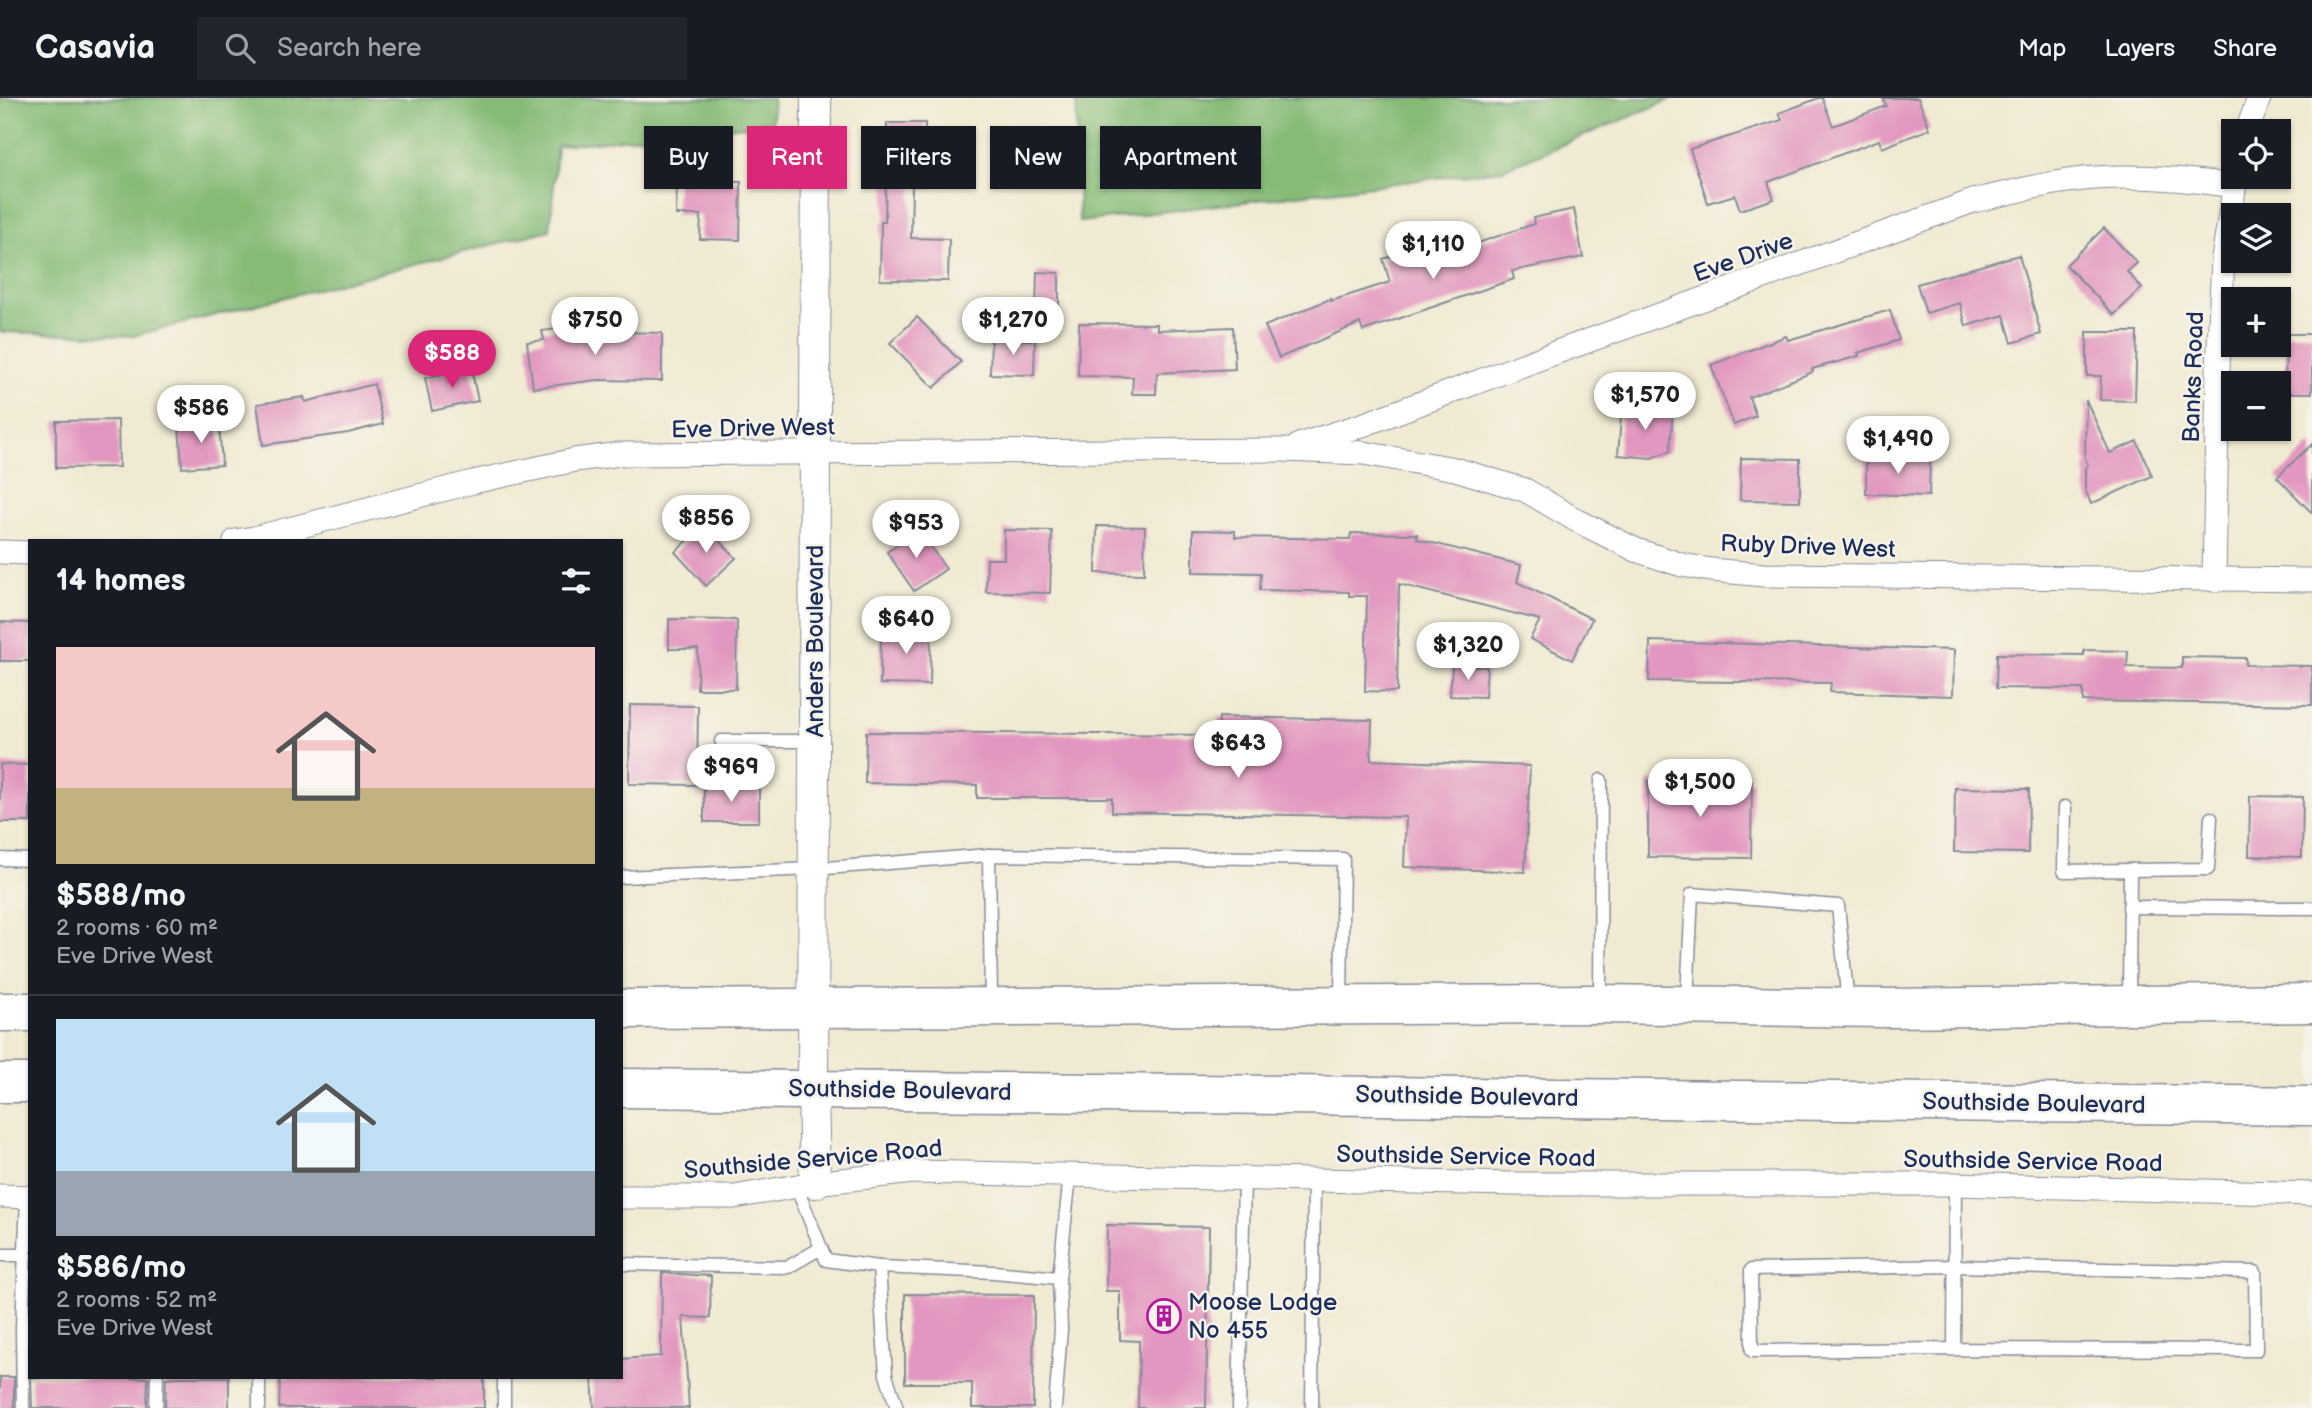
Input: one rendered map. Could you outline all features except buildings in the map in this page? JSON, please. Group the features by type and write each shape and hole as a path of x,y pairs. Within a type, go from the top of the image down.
{"highway":[{"path":"623,1009 1600,1003 1849,1008 2312,1003"},
{"path":"0,1012 28,1013"},
{"path":"0,1083 28,1083"},
{"name":"Southside Boulevard","path":"623,1088 2312,1106"}],"street":[{"name":"Anders Boulevard","path":"805,1185 813,1089 814,1007 816,98"},
{"path":"2251,119 2259,98"},
{"name":"Eve Drive","path":"1282,450 1365,424 1973,201 2037,186 2092,178 2126,176 2221,181"},
{"name":"Banks Road","path":"2214,580 2223,259 2234,189"},
{"name":"Eve Drive West","path":"248,539 421,495 575,460 620,454 1282,450"},
{"name":"Ruby Drive West","path":"1282,450 1363,453 1455,469 1525,490 1576,520 1636,550 1682,565 1711,570 1764,576 2075,576 2312,580"},
{"path":"0,552 28,553"},
{"name":"Southside Service Road","path":"623,1197 734,1197 913,1172 1514,1184 1955,1184 2312,1194"},
{"path":"0,1196 28,1197"}],"lane":[{"path":"721,741 815,741"},
{"path":"1600,1003 1601,780"},
{"path":"2065,807 2064,871 2208,869 2211,818"},
{"path":"989,855 992,1006"},
{"path":"623,877 814,869 989,855 1343,859 1341,1004"},
{"path":"0,859 28,860"},
{"path":"2129,1005 2130,870"},
{"path":"1687,1005 1692,894 1838,905 1849,1008"},
{"path":"2129,907 2312,908"},
{"path":"1055,1408 1061,1329 1059,1278 1070,1175"},
{"path":"1239,1408 1244,1178"},
{"path":"1312,1408 1314,1180"},
{"path":"1954,1349 1955,1184"},
{"path":"805,1185 826,1260 879,1267 1059,1278"},
{"path":"23,1408 28,1197"},
{"path":"623,1264 788,1266 821,1248"},
{"path":"0,1255 25,1255"},
{"path":"1953,1266 2255,1272 2256,1350 1954,1349 1752,1351 1751,1270 1953,1266"},
{"path":"879,1267 886,1375 897,1408"},
{"path":"156,1408 157,1379"},
{"path":"259,1379 259,1408"},
{"path":"504,1379 504,1408"}],"green space":[{"path":"0,98 773,98 772,123 733,127 644,126 644,137 557,146 550,230 133,336 0,332"},
{"path":"1076,98 1674,98 1501,170 1079,222 1078,189 1086,189 1086,126 1077,126"}],"place":[{"name":"Moose Lodge No 455","path":"1164,1316"}]}
